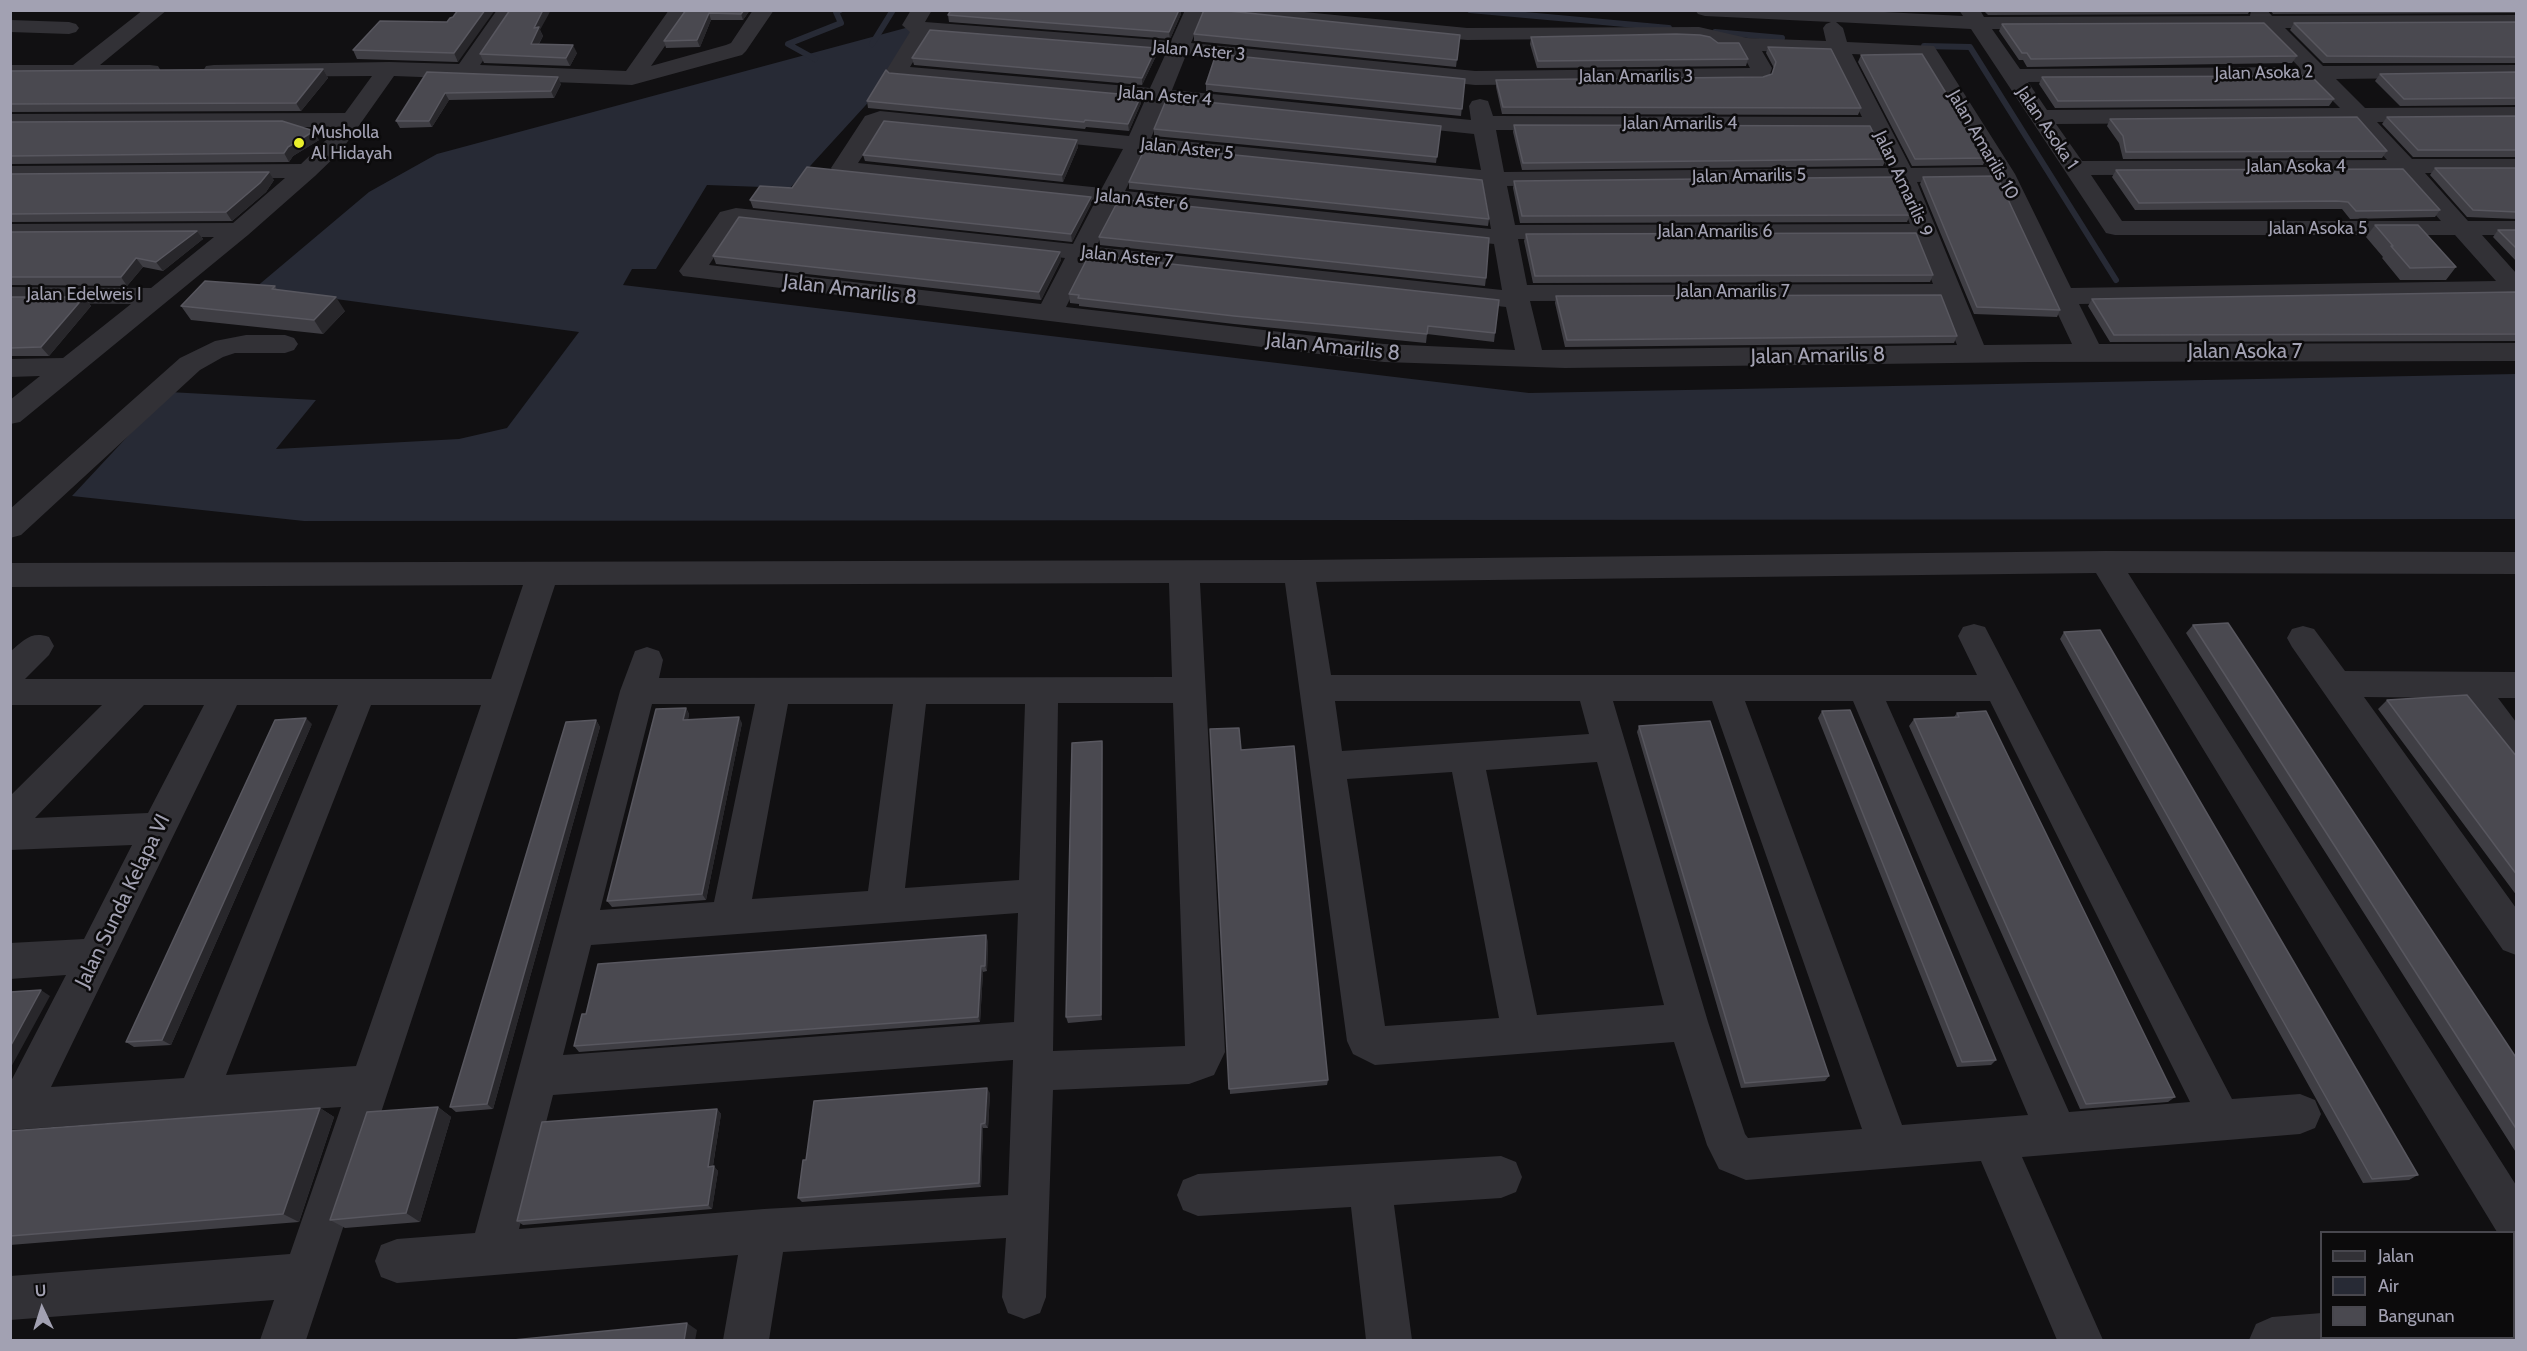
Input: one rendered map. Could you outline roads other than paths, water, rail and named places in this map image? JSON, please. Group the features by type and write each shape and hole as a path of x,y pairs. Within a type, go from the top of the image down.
{"street":[{"path":"78,70 157,10"},
{"path":"465,72 508,10"},
{"path":"632,78 680,10"},
{"path":"196,70 388,69 632,78 734,50 739,47 764,10"},
{"path":"1049,314 1137,144 1195,10"},
{"path":"1213,10 1467,34 1674,32 1699,33 1747,44 1838,48"},
{"path":"1704,10 1973,17 2262,16 2517,21"},
{"name":"Jalan Amarilis 9","path":"1828,13 1838,48 1902,174 1974,354"},
{"path":"2262,16 2358,114 2517,288"},
{"name":"Jalan Asoka 1","path":"1973,17 2113,226 2120,229"},
{"name":"Jalan Aster 3","path":"922,19 1475,78"},
{"name":"Jalan Aster 4","path":"922,19 897,71 899,73 1484,125"},
{"path":"10,26 69,28"},
{"path":"1467,34 1516,297 1531,359"},
{"name":"Jalan Amarilis 3","path":"1475,78 1760,75 1761,68 1747,44"},
{"name":"Jalan Amarilis 10","path":"1838,48 1926,51 2003,174 2090,353"},
{"path":"13,411 239,230 307,171 333,146 388,69"},
{"path":"10,71 172,70"},
{"name":"Jalan Asoka 2","path":"2013,76 2517,71"},
{"path":"2039,117 2517,114"},
{"name":"Jalan Aster 5","path":"880,118 1495,179"},
{"name":"Jalan Aster 6","path":"880,118 873,121 843,168 1505,235"},
{"path":"10,121 353,120"},
{"name":"Jalan Amarilis 4","path":"1484,125 1876,124"},
{"name":"Jalan Asoka 4","path":"2075,168 2517,166"},
{"path":"10,173 307,171"},
{"name":"Jalan Amarilis 5","path":"1495,179 2003,174"},
{"name":"Jalan Aster 7","path":"695,272 693,269 729,217 736,215 1516,297"},
{"name":"Jalan Asoka 5","path":"2120,229 2517,228"},
{"path":"10,231 239,230"},
{"name":"Jalan Amarilis 6","path":"1505,235 1925,231"},
{"name":"Jalan Amarilis 8","path":"695,272 1384,353 1531,359 1974,354"},
{"path":"2061,296 2517,288"},
{"name":"Jalan Amarilis 7","path":"1516,297 1950,292"},
{"name":"Jalan Edelweis I","path":"10,295 158,296"},
{"path":"10,527 190,364 226,345 245,342 285,344"},
{"name":"Jalan Asoka 7","path":"1974,354 2517,352"},
{"path":"10,368 69,367"},
{"path":"2104,562 2517,1224"},
{"path":"10,575 1299,571 2104,562 2517,563"},
{"path":"537,1077 1034,1055 1189,1065 1200,1061 1204,1052 1184,570"},
{"path":"1299,571 1367,1041 1375,1047 1688,1022"},
{"path":"283,1341 543,573"},
{"path":"1974,636 2221,1120"},
{"path":"2303,638 2514,931"},
{"path":"10,673 38,646"},
{"path":"491,1254 642,676 774,691 1189,690"},
{"path":"2335,684 2517,685"},
{"path":"2469,685 2517,747"},
{"path":"1315,688 2001,688"},
{"path":"1593,688 1688,1022 1728,1145 1734,1154 1746,1159 2300,1114"},
{"path":"1724,688 1889,1147"},
{"path":"1864,688 2057,1134"},
{"path":"884,908 911,690"},
{"path":"1024,1297 1034,1055 1042,690"},
{"path":"730,918 774,691"},
{"path":"10,692 503,692"},
{"path":"10,820 136,692"},
{"name":"Jalan Sunda Kelapa VI","path":"15,1109 95,956 227,692"},
{"path":"196,1097 360,692"},
{"path":"1326,766 1610,747"},
{"path":"1466,756 1522,1035"},
{"path":"10,835 159,828"},
{"path":"575,929 1037,895"},
{"path":"10,961 95,956"},
{"path":"15,1109 370,1085"},
{"path":"1993,1139 2080,1341"},
{"path":"1198,1195 1501,1178"},
{"path":"1370,1184 1389,1341"},
{"path":"398,1261 764,1231 1029,1215"},
{"path":"746,1341 764,1231"},
{"path":"10,1298 306,1275"},
{"path":"2272,1341 2320,1336"}],"water":[{"path":"913,26 897,71 790,188 707,185 656,269 632,269 623,285 1529,393 2516,374 2516,519 304,521 72,496 169,392 316,400 276,449 459,439 507,428 579,332 255,288 369,192 437,154"}],"waterway":[{"path":"815,59 788,44 841,23 836,12 840,10"},
{"path":"872,44 893,10"},
{"path":"1470,10 1669,28"},
{"path":"1715,32 1782,38"},
{"path":"1924,46 1970,47 2116,280"}],"place":[{"name":"Musholla Al Hidayah","path":"299,143"}]}
